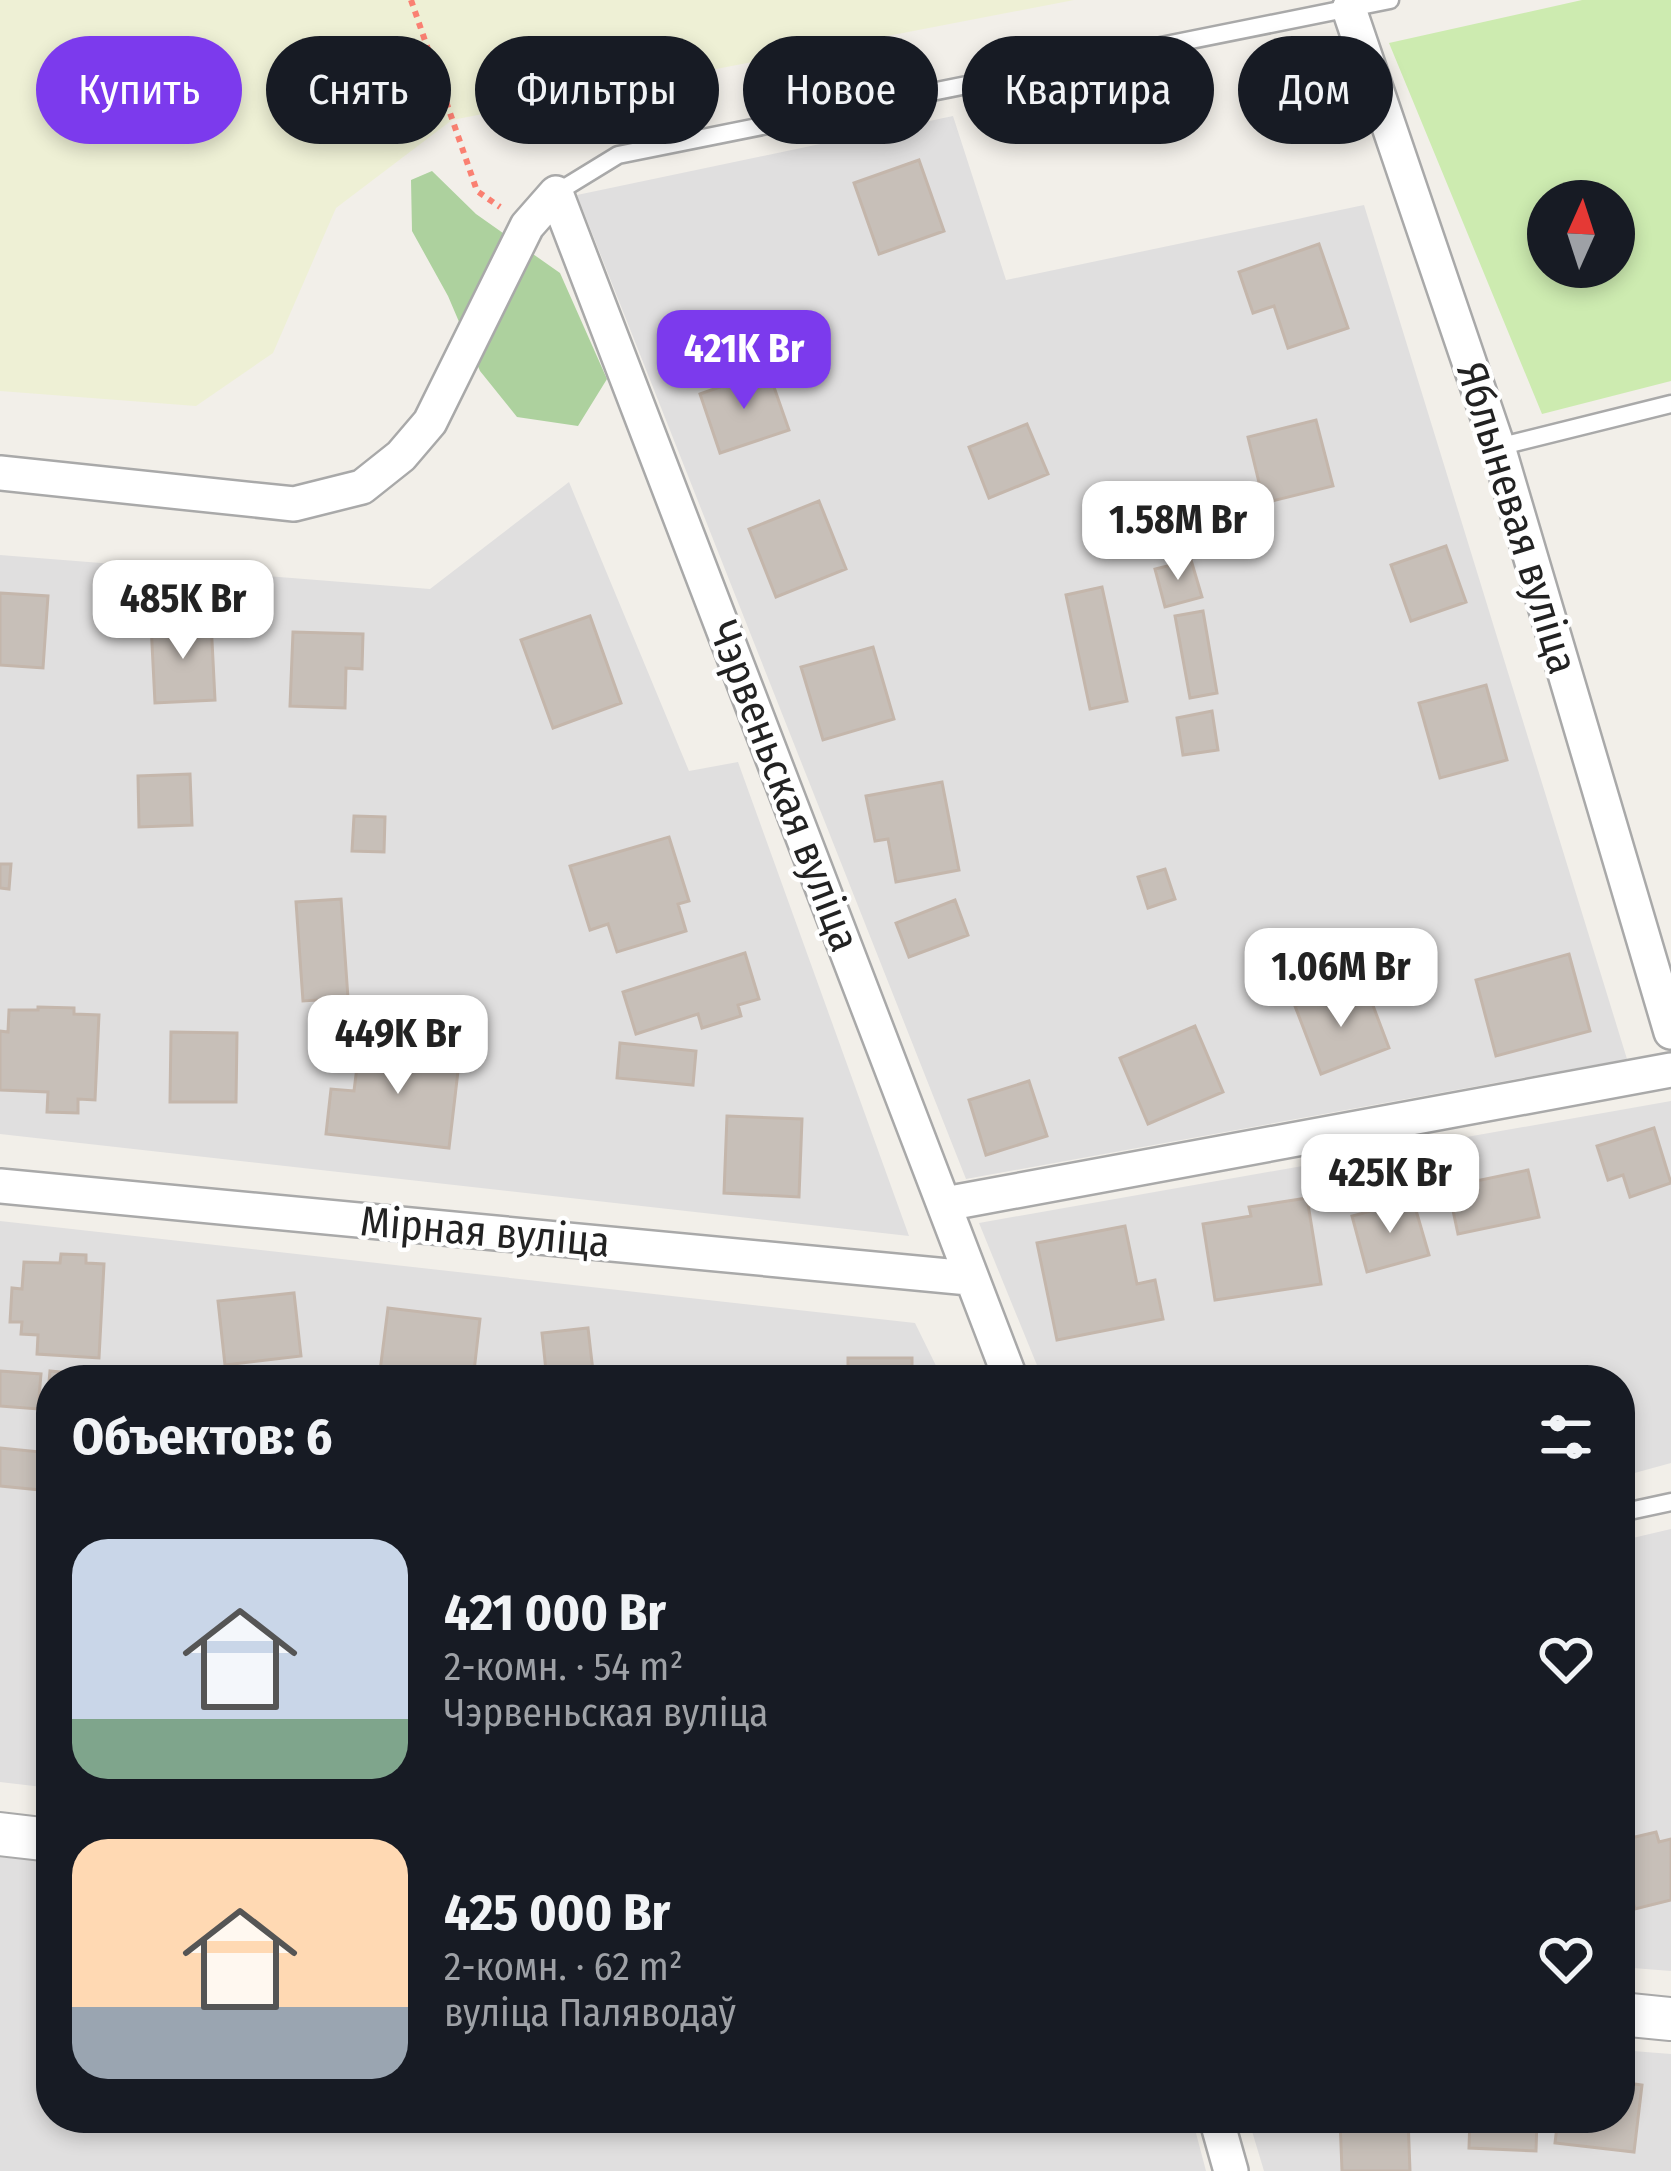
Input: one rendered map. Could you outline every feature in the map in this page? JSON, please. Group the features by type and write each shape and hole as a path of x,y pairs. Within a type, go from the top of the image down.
{"street":[{"name":"Яблыневая вуліца","path":"1349,9 1498,447 1671,1032"},
{"path":"0,473 294,504 362,487 401,456 430,422 526,226 556,193"},
{"name":"Чэрвеньская вуліца","path":"556,193 1005,1365"},
{"path":"945,1204 1671,1070"},
{"name":"Мірная вуліца","path":"0,1186 970,1278"},
{"path":"0,1834 36,1838"},
{"path":"1635,2015 1671,2019"},
{"path":"1221,2133 1232,2171"}],"lane":[{"path":"556,193 618,155 1390,0"},
{"path":"1498,447 1671,404"},
{"path":"1635,1510 1671,1502"}],"path":[{"path":"411,0 477,191 526,226"}],"shaded area":[{"path":"953,116 1006,280 1364,205 1627,1059 966,1179 577,195 820,144 938,144 938,119"},
{"path":"569,482 689,771 738,762 909,1236 0,1134 0,555 430,589"},
{"path":"1671,1101 1671,1463 1635,1473 1635,1365 1037,1365 979,1223"},
{"path":"0,1221 915,1323 936,1365 36,1365 36,1786 0,1782"},
{"path":"1671,1529 1671,1971 1635,1968 1635,1537"},
{"path":"0,1857 36,1861 36,2133 1196,2133 1206,2171 0,2171"},
{"path":"1635,2051 1671,2054 1671,2171 1264,2171 1253,2133 1635,2133"}],"green space":[{"path":"0,0 1074,0 887,36 743,36 743,64 719,68 719,36 475,36 475,116 451,121 451,36 266,36 266,144 420,144 336,208 273,353 196,406 0,391"},
{"path":"1582,0 1671,0 1671,381 1542,414 1393,53 1393,42"},
{"path":"432,171 476,214 560,273 607,379 578,426 517,417 480,371 448,296 412,231 411,180"}],"building":[{"path":"919,160 944,231 879,254 854,183"},
{"path":"1319,244 1348,328 1288,348 1274,306 1253,313 1239,272"},
{"path":"768,370 789,430 720,453 700,394"},
{"path":"1316,420 1333,486 1264,503 1248,437"},
{"path":"1027,424 1048,474 989,498 969,447"},
{"path":"819,501 846,569 776,597 749,529"},
{"path":"1446,546 1466,602 1411,621 1391,565"},
{"path":"1191,560 1202,597 1165,607 1155,569"},
{"path":"1102,587 1127,701 1090,709 1066,595"},
{"path":"0,593 48,596 43,668 0,665"},
{"path":"1203,611 1217,693 1190,698 1175,616"},
{"path":"590,616 621,703 553,728 521,640"},
{"path":"211,621 215,700 155,703 151,624"},
{"path":"293,632 363,634 362,669 346,668 345,708 290,706"},
{"path":"873,647 894,719 823,740 801,667"},
{"path":"1486,685 1507,760 1440,778 1419,703"},
{"path":"1212,711 1218,750 1183,755 1177,718"},
{"path":"190,774 192,825 139,827 138,776"},
{"path":"942,782 959,870 896,882 888,839 875,841 866,796"},
{"path":"354,816 385,817 384,852 352,851"},
{"path":"669,837 689,901 678,904 686,931 617,952 608,924 590,930 570,866"},
{"path":"0,864 11,864 9,889 0,888"},
{"path":"1165,869 1175,899 1148,908 1138,877"},
{"path":"341,899 348,998 303,1001 296,902"},
{"path":"955,900 968,935 909,957 896,923"},
{"path":"745,953 759,999 738,1005 741,1016 702,1028 698,1014 636,1034 623,992"},
{"path":"1569,954 1590,1031 1496,1056 1476,980"},
{"path":"1339,989 1345,1005 1369,995 1389,1048 1321,1074 1295,1006"},
{"path":"74,1008 74,1014 99,1015 95,1100 78,1099 78,1113 47,1112 48,1092 0,1090 0,1031 8,1032 9,1010"},
{"path":"1195,1026 1223,1092 1148,1124 1120,1058"},
{"path":"171,1032 237,1033 236,1102 170,1102"},
{"path":"360,1043 460,1054 449,1148 326,1134 331,1089 354,1091"},
{"path":"620,1043 696,1051 693,1085 617,1078"},
{"path":"1029,1081 1047,1136 986,1155 969,1100"},
{"path":"727,1116 802,1119 799,1197 724,1193"},
{"path":"1654,1128 1671,1183 1630,1197 1623,1175 1608,1180 1597,1146"},
{"path":"1528,1170 1539,1217 1458,1234 1448,1187"},
{"path":"1307,1198 1321,1284 1215,1300 1203,1224 1251,1216 1249,1207"},
{"path":"1413,1200 1429,1255 1367,1272 1352,1216"},
{"path":"1125,1226 1137,1284 1155,1280 1163,1319 1057,1340 1037,1243"},
{"path":"61,1254 86,1255 86,1263 104,1264 99,1358 37,1354 38,1335 21,1334 22,1322 10,1322 12,1288 22,1289 24,1262 60,1263"},
{"path":"294,1293 301,1356 225,1365 218,1301"},
{"path":"388,1308 480,1319 475,1365 381,1365"},
{"path":"588,1328 592,1365 545,1365 542,1333"},
{"path":"848,1358 912,1358 912,1365 848,1365"},
{"path":"0,1371 36,1374 36,1409 0,1406"},
{"path":"0,1448 36,1452 36,1490 0,1486"},
{"path":"1656,1832 1659,1842 1671,1839 1671,1900 1635,1909 1635,1837"},
{"path":"1635,2084 1642,2085 1634,2152 1555,2143 1556,2133 1635,2133"},
{"path":"1341,2133 1409,2133 1410,2171 1342,2171"},
{"path":"1470,2133 1537,2133 1536,2151 1469,2148"}]}
